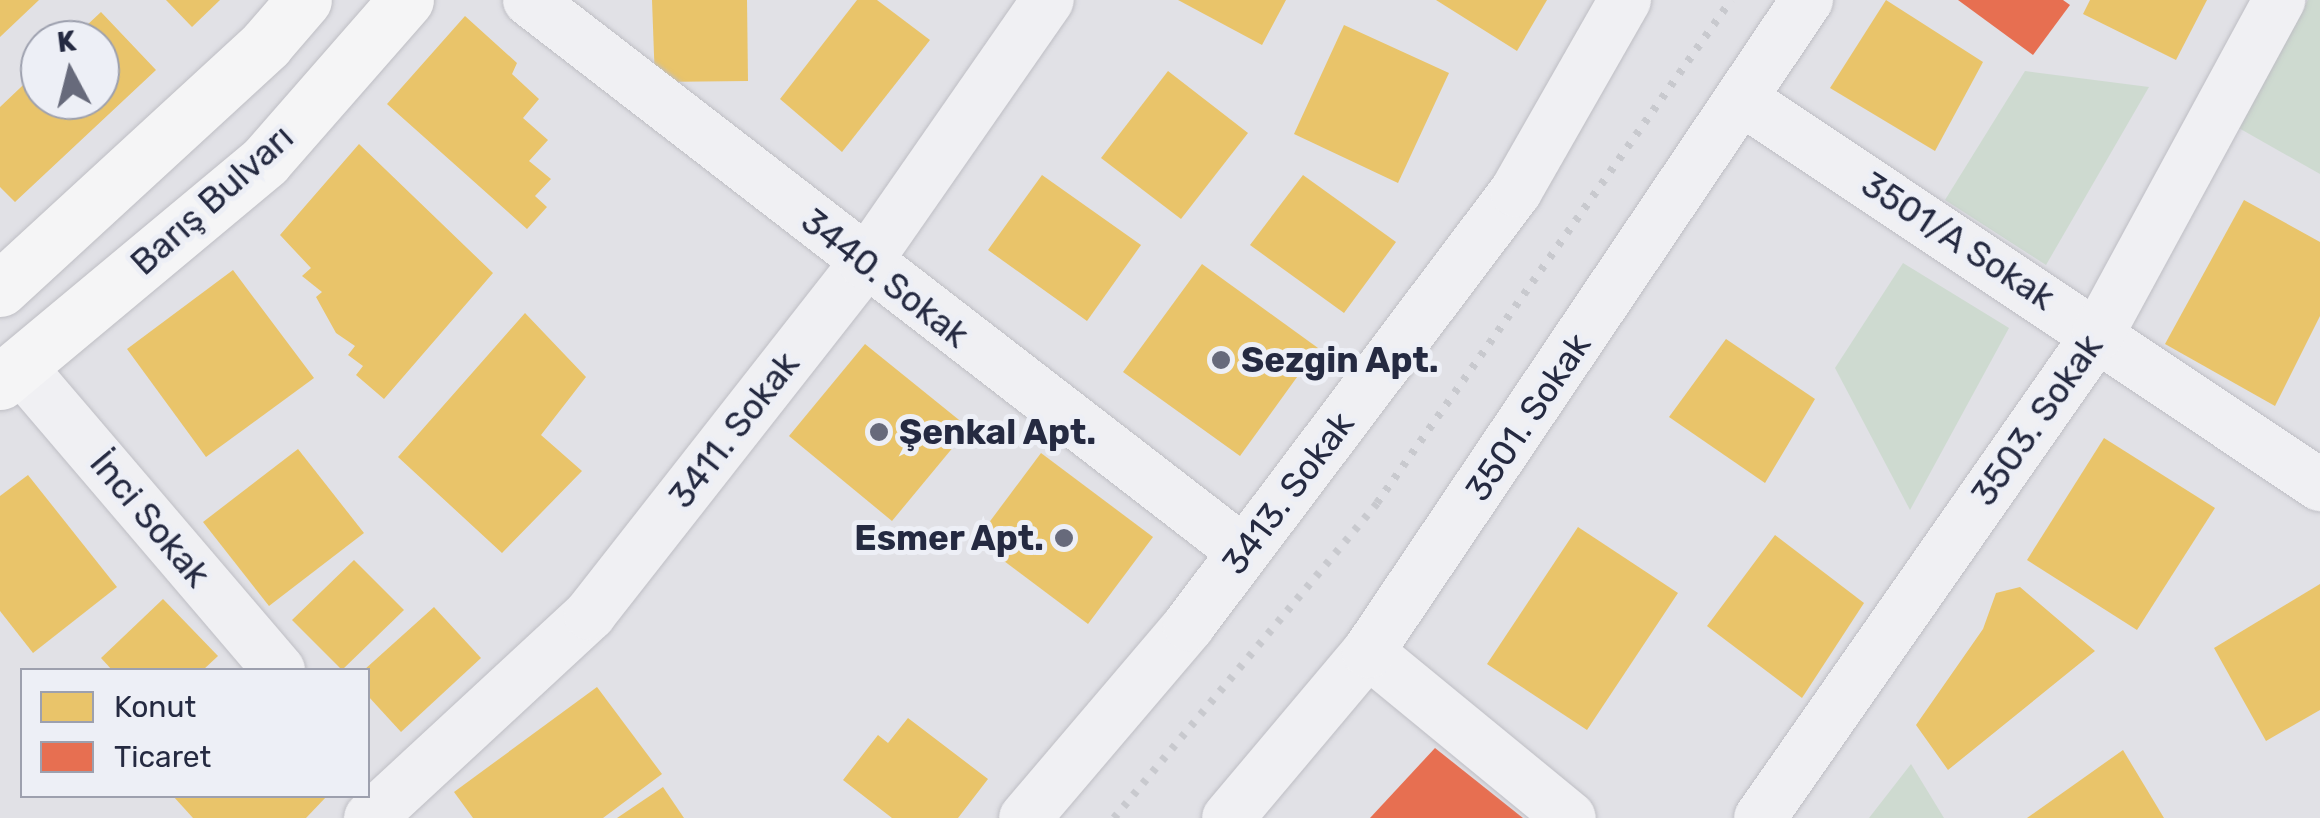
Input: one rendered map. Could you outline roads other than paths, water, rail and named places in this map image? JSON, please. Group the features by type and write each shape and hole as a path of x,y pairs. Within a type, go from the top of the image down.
{"main road":[{"path":"0,289 266,44 304,0"},
{"name":"Barış Bulvarı","path":"10,374 265,161 406,0"}],"street":[{"name":"3440. Sokak","path":"529,0 864,263 1244,552"},
{"name":"3411. Sokak","path":"383,802 590,614 864,263 1048,0"},
{"name":"3413. Sokak","path":"1024,818 1244,552 1516,191 1625,0"},
{"name":"3501. Sokak","path":"1228,818 1368,652 1744,100 1807,0"},
{"name":"3503. Sokak","path":"1760,818 2098,334 2278,0"},
{"name":"3501/A Sokak","path":"1744,100 2320,485"},
{"name":"İnci Sokak","path":"10,374 278,668"},
{"path":"1368,652 1570,818"}],"railway":[{"path":"1114,818 1377,503 1731,0"}],"place":[{"name":"Sezgin Apt.","path":"1221,360"},
{"name":"Şenkal Apt.","path":"879,432"},
{"name":"Esmer Apt.","path":"1064,538"}]}
